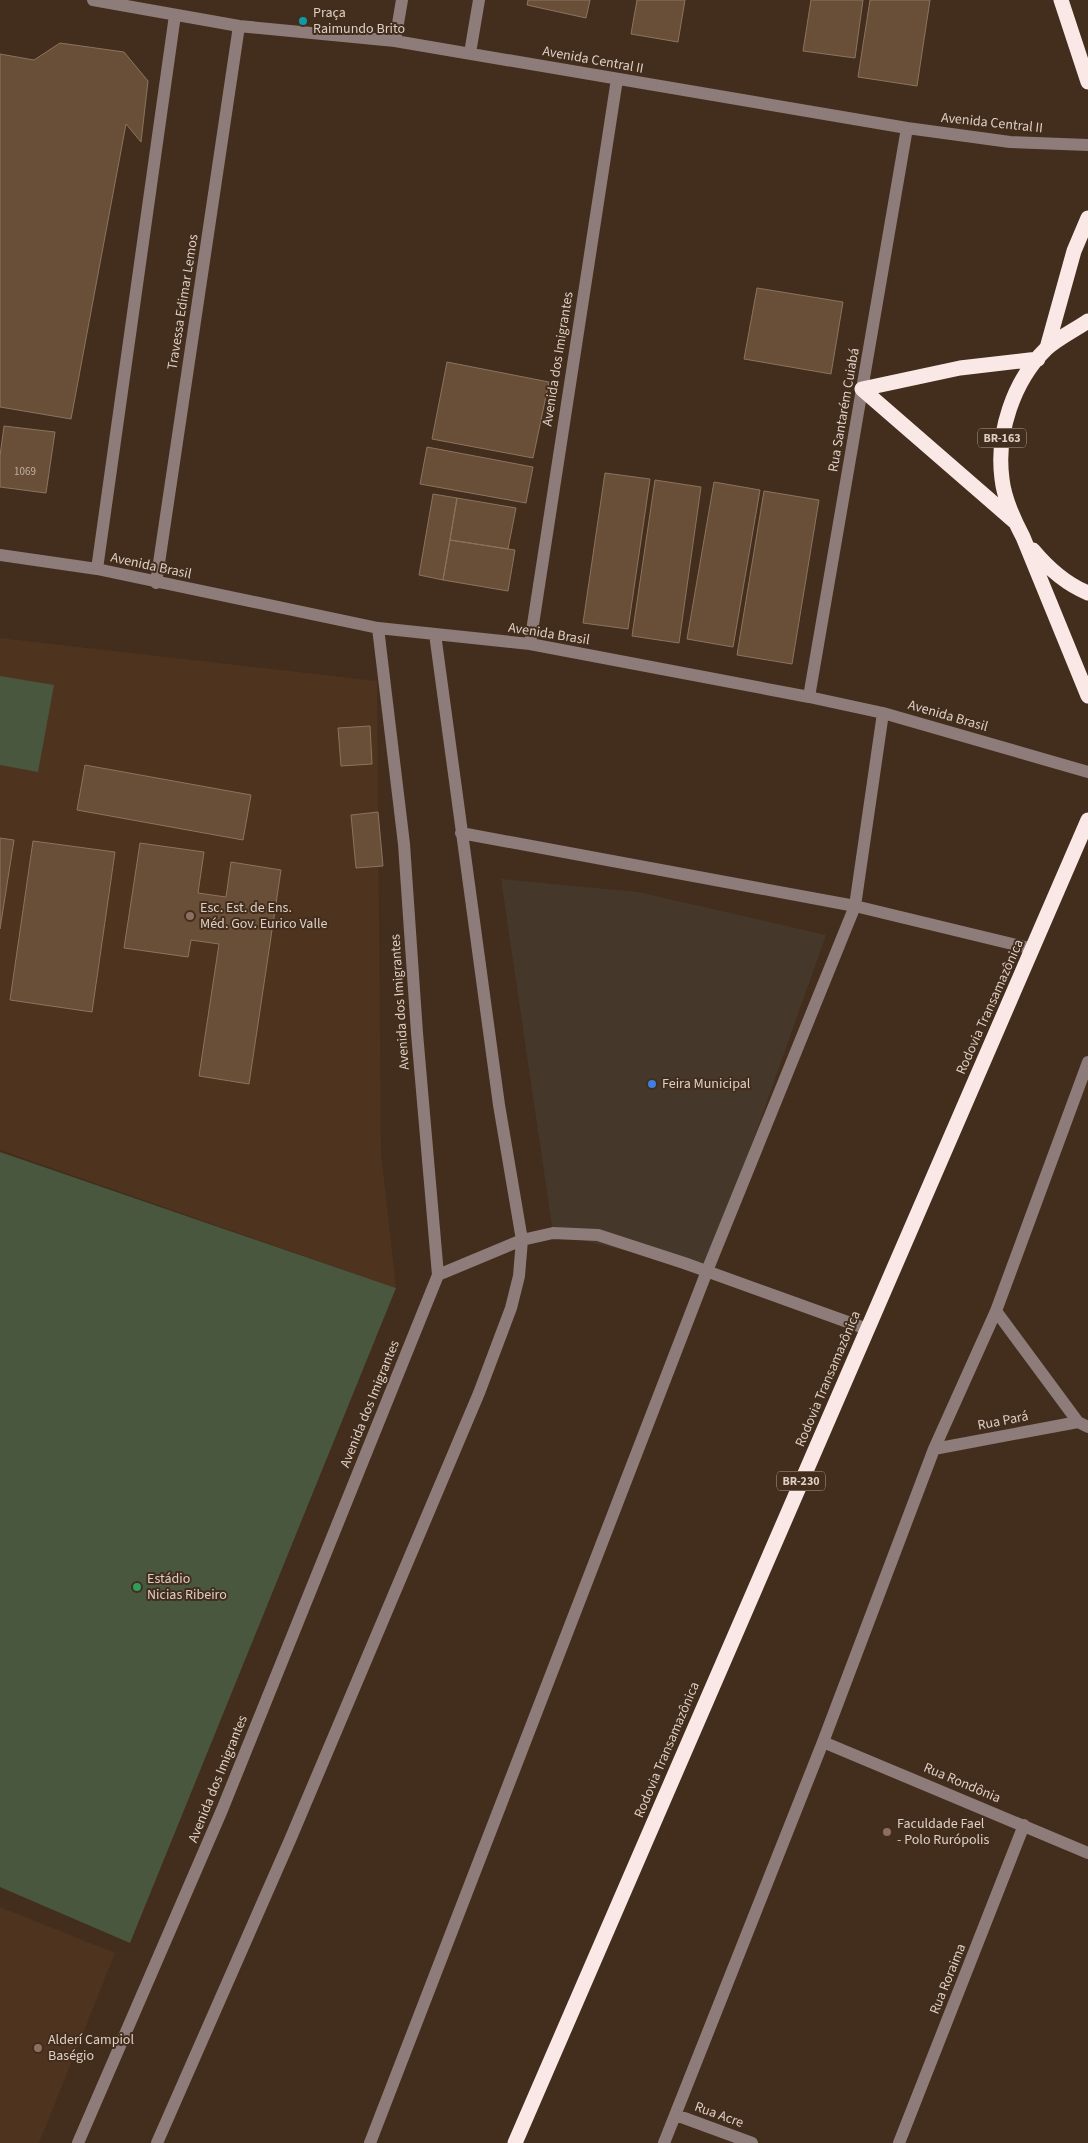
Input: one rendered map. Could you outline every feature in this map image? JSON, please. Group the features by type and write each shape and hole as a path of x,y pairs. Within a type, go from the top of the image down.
{"highway":[{"path":"1061,0 1088,82"},
{"name":"BR-163","path":"1088,218 1074,251 1042,353 1014,395 1002,437 1002,480 1014,522 1023,537 1046,566 1075,588 1088,593"},
{"path":"862,389 1042,353 1088,321"},
{"path":"862,389 1014,522"},
{"path":"1023,537 1088,696"},
{"name":"Rodovia Transamazônica","path":"516,2143 1088,820"}],"street":[{"name":"Avenida Central II","path":"93,0 239,26 396,41 907,128 1010,142 1088,145"},
{"path":"396,41 402,0"},
{"path":"470,54 479,0"},
{"path":"96,569 175,15"},
{"name":"Travessa Edimar Lemos","path":"156,582 239,26"},
{"name":"Avenida dos Imigrantes","path":"530,644 617,79"},
{"name":"Rua Santarém Cuiabá","path":"809,697 907,128"},
{"name":"Avenida Brasil","path":"0,555 96,569 378,628 530,644 809,697 883,713 1088,772"},
{"name":"Avenida dos Imigrantes","path":"78,2143 222,1810 438,1275 417,1033 404,844 378,628"},
{"path":"157,2143 290,1840 495,1354 511,1308 519,1276 522,1240 499,1105 435,634"},
{"path":"370,2143 707,1271 855,906 883,713"},
{"path":"461,833 855,906 1033,949"},
{"path":"664,2143 823,1742 934,1449 996,1311 1088,1062"},
{"path":"438,1275 522,1240 553,1233 598,1235 707,1271 867,1328"},
{"name":"Rua Pará","path":"934,1449 1083,1424 996,1311"},
{"name":"Rua Rondônia","path":"823,1742 1088,1853"},
{"name":"Rua Roraima","path":"899,2143 1024,1825"},
{"name":"Rua Acre","path":"676,2115 752,2143"}],"shaded area":[{"name":"Esc. Est. de Ens. Méd. Gov. Eurico Valle","path":"0,638 377,681 381,1153 396,1288 0,1150"},
{"name":"Feira Municipal","path":"501,879 638,892 826,935 707,1271 553,1233"},
{"name":"Alderí Campiol Baségio","path":"0,1907 115,1953 39,2143 0,2143"}],"green space":[{"path":"0,676 54,685 38,772 0,765"},
{"name":"Estádio Nicias Ribeiro","path":"0,1152 396,1288 130,1943 0,1887"}],"building":[{"path":"528,0 590,0 586,18 527,5"},
{"path":"637,0 685,0 678,42 631,34"},
{"path":"811,0 863,0 855,58 803,51"},
{"path":"870,0 930,0 917,86 858,77"},
{"path":"60,43 124,52 148,81 141,142 126,124 71,419 0,407 0,54 34,60"},
{"path":"757,288 843,302 831,374 744,359"},
{"path":"447,362 549,382 533,458 432,439"},
{"path":"4,426 55,432 46,493 0,487 0,456"},
{"path":"427,447 533,467 526,503 420,484"},
{"path":"605,473 650,479 628,629 583,623"},
{"path":"655,480 701,487 679,643 632,636"},
{"path":"714,482 760,490 733,647 687,639"},
{"path":"764,491 819,500 792,664 737,655"},
{"path":"433,494 457,498 443,580 419,575"},
{"path":"457,498 516,508 508,549 450,540"},
{"path":"450,540 515,550 508,591 443,580"},
{"path":"370,726 372,764 341,766 338,728"},
{"path":"85,765 251,795 243,840 77,810"},
{"path":"378,812 383,866 356,868 351,815"},
{"path":"0,838 14,840 0,929"},
{"path":"33,841 115,852 92,1012 10,1000"},
{"path":"140,843 204,852 198,893 226,897 231,862 281,870 249,1084 199,1076 219,944 191,940 188,957 124,948"}],"place":[{"name":"Praça Raimundo Brito","path":"303,21"},
{"name":"Esc. Est. de Ens. Méd. Gov. Eurico Valle","path":"190,916"},
{"name":"Feira Municipal","path":"652,1084"},
{"name":"Estádio Nicias Ribeiro","path":"137,1587"},
{"name":"Faculdade Fael - Polo Rurópolis","path":"887,1832"},
{"name":"Alderí Campiol Baségio","path":"38,2048"}]}
